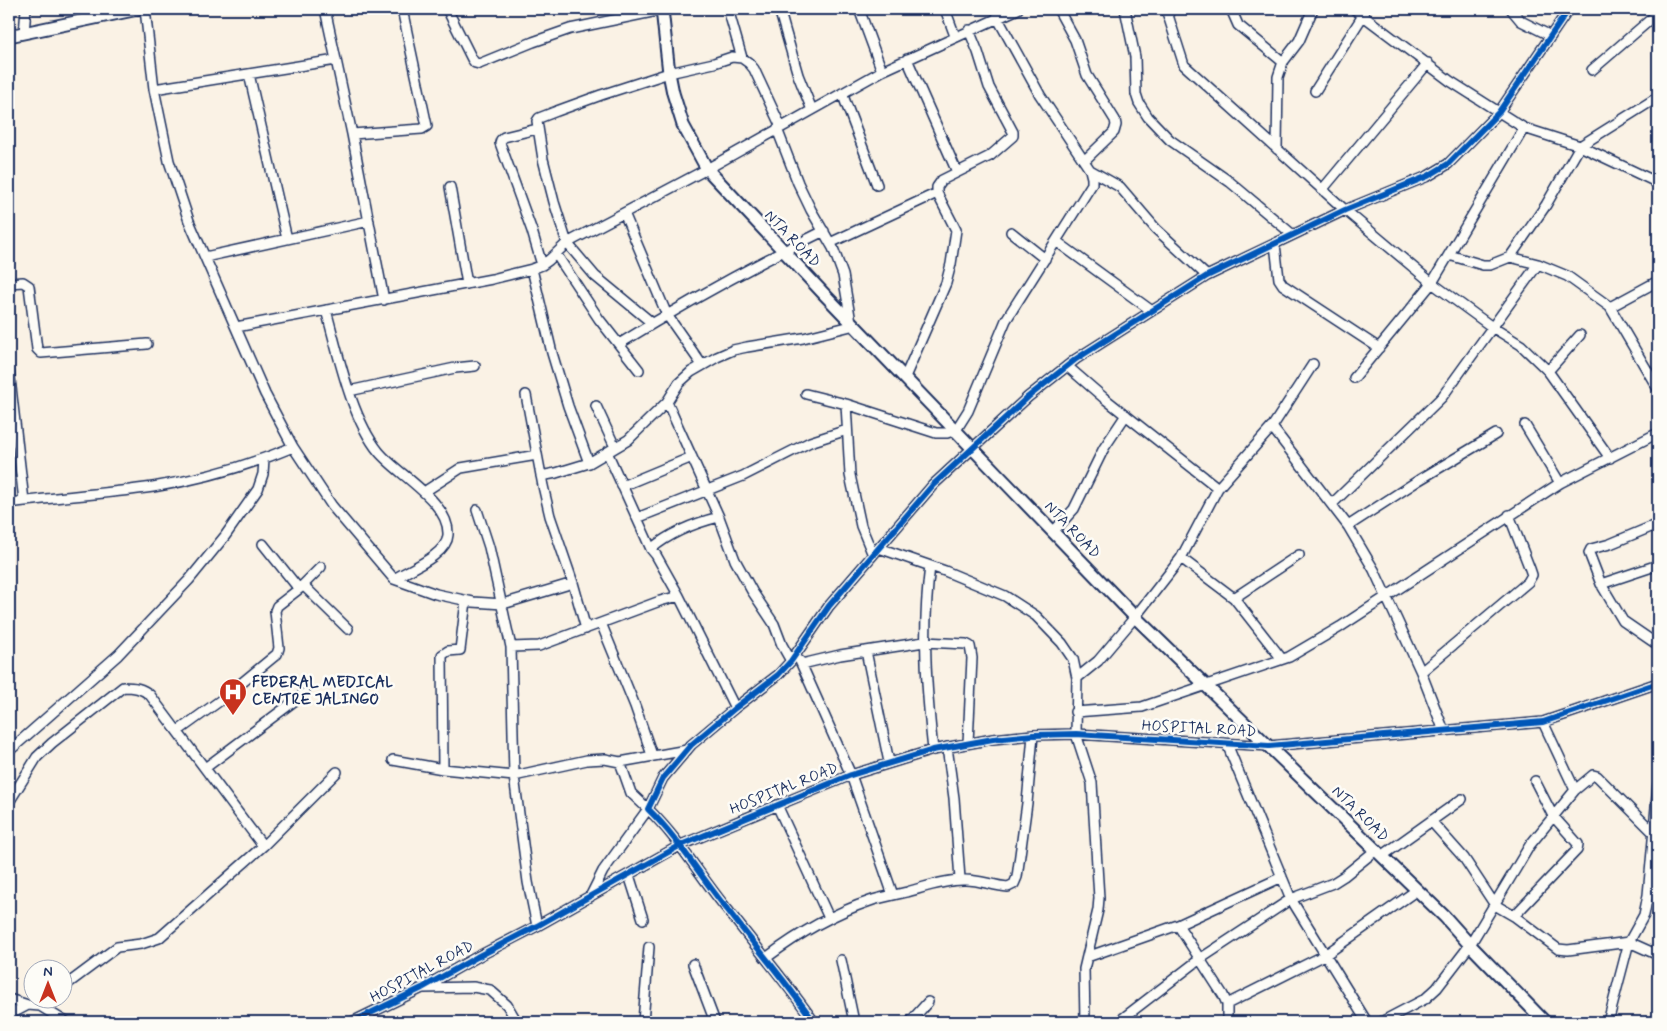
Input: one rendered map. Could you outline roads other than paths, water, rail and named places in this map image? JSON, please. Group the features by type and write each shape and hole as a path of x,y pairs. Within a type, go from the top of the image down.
{"street":[{"path":"24,33 26,9"},
{"path":"9,36 138,9"},
{"path":"145,9 154,89 169,161 189,221 265,394 293,447 332,506 394,579 436,594 466,601 503,604 573,583"},
{"path":"326,9 384,300"},
{"path":"352,134 422,129 427,126 402,9"},
{"path":"447,9 472,59 475,63 479,64 533,42 570,30 662,9"},
{"name":"NTA ROAD","path":"662,9 673,93 683,125 707,169 783,251 1135,617 1445,917 1545,1022"},
{"path":"728,9 742,58"},
{"path":"779,9 798,74 812,110"},
{"path":"858,9 882,71"},
{"path":"945,9 955,36"},
{"path":"236,327 466,284 542,265 567,243 707,169 882,71 955,36 1018,9"},
{"path":"1058,9 1075,40 1087,75 1115,120 1116,125 1114,132 1084,161"},
{"path":"1125,9 1135,57 1136,94 1139,103 1148,117 1170,140 1230,182 1293,235"},
{"path":"1166,9 1184,65 1345,210 1432,282 1492,327 1521,345 1548,372 1610,458"},
{"path":"1231,9 1238,25 1283,62"},
{"path":"1277,149 1278,77 1283,62 1299,41 1313,9"},
{"path":"1354,9 1364,14 1450,81 1524,128 1580,146 1656,180"},
{"path":"1511,9 1521,21 1551,36"},
{"path":"590,897 603,871 648,810 664,778 687,750 735,708 778,675 794,658 829,606 933,485 1028,397 1067,366 1207,276 1345,210 1428,176 1448,164 1499,112 1569,9"},
{"path":"1592,70 1658,13"},
{"path":"1316,91 1364,14"},
{"path":"806,394 846,404 936,433 948,433 956,430 968,411 1006,320 1092,184 1090,170 1040,95 998,17"},
{"path":"905,377 946,282 951,264 956,230 937,193 937,187 942,180 990,156 1010,139 1013,132 989,87 969,30"},
{"path":"541,476 556,474 588,463 628,440 667,402 679,383 702,365 732,350 803,338 853,324 843,275 830,243 798,183 779,128 754,69 742,58 732,57 669,73 601,95 536,121 554,202 567,243 595,276 652,323"},
{"path":"907,59 957,172"},
{"path":"154,89 336,60"},
{"path":"1322,190 1428,63"},
{"path":"249,74 287,239"},
{"path":"842,93 877,185"},
{"path":"1449,254 1483,265 1490,265 1510,257 1546,205 1580,146 1658,97"},
{"path":"1354,378 1432,282 1524,128"},
{"path":"537,129 504,138 500,143 532,231 542,265"},
{"path":"1090,170 1120,187 1156,229 1207,276"},
{"path":"450,187 466,284"},
{"path":"830,243 937,193"},
{"path":"624,213 667,315 702,365"},
{"path":"205,257 369,221"},
{"path":"619,344 652,323 783,251 824,232"},
{"path":"1011,232 1045,259"},
{"path":"1056,241 1152,312"},
{"path":"1275,244 1279,279 1283,285 1378,348"},
{"path":"556,254 599,319 639,370"},
{"path":"1510,257 1538,264 1567,276 1610,307 1658,389"},
{"path":"1332,504 1442,397 1538,264"},
{"path":"532,269 552,353 588,463"},
{"path":"9,283 23,282 29,286 37,349 41,353 147,344"},
{"path":"1610,307 1658,282"},
{"path":"326,310 349,391 366,430 379,452 398,471 424,492 444,516 448,527 448,537 444,547 432,557 394,579"},
{"path":"1548,372 1580,335"},
{"path":"1077,678 1098,660 1135,617 1181,558 1218,488 1272,427 1312,364"},
{"path":"349,391 455,368 475,366"},
{"path":"1067,366 1104,398 1218,488"},
{"path":"9,370 24,501"},
{"path":"526,395 550,516 573,583 586,629"},
{"path":"667,402 719,517 735,560 774,624 782,645 802,664 850,775 893,895"},
{"path":"846,404 850,475 861,526 876,551 930,566 1004,596 1036,616 1062,643 1073,659 1077,678 1076,734 1092,783 1099,898 1098,910 1084,969 1085,1022"},
{"path":"596,406 616,447"},
{"path":"1053,532 1074,509 1104,448 1126,414"},
{"path":"1524,425 1560,483"},
{"path":"1272,427 1348,526 1374,570 1421,672 1444,731"},
{"path":"637,518 742,476 810,442 847,430"},
{"path":"1075,712 1142,707 1289,657 1332,632 1560,483 1658,433"},
{"path":"1348,526 1419,480 1496,434"},
{"path":"9,503 155,486 220,472 264,459 293,447"},
{"path":"607,452 651,549 679,596 735,708"},
{"path":"424,492 461,468 537,455"},
{"path":"622,486 692,457"},
{"path":"9,751 118,655 189,580 225,536 258,489 264,459"},
{"path":"478,510 503,604 511,647 514,776 528,882 537,926"},
{"path":"1421,672 1528,582 1532,575 1509,515"},
{"path":"651,549 662,540 703,521 719,517"},
{"path":"1658,524 1610,544 1591,549 1590,557 1601,584 1623,622 1658,645"},
{"path":"263,544 301,587 348,629"},
{"path":"1234,598 1299,555"},
{"path":"1181,558 1234,598 1282,659"},
{"path":"1601,584 1658,565"},
{"path":"930,566 924,642 928,705 934,750"},
{"path":"178,731 221,700 277,654 275,611 277,606 322,567"},
{"path":"511,647 538,646 660,601 679,596"},
{"path":"443,769 442,655 448,651 460,650 466,601"},
{"path":"601,623 635,706 652,755"},
{"path":"802,664 840,654 924,642 966,644 972,650 968,743"},
{"path":"866,651 889,762"},
{"name":"HOSPITAL ROAD","path":"352,1022 422,988 590,897 681,845 850,775 934,750 993,739 1033,735 1076,734 1269,746 1543,722 1658,683"},
{"path":"9,802 37,757 52,743 123,687 143,689 150,695 178,731 262,846"},
{"path":"204,768 305,693"},
{"path":"1543,722 1575,790"},
{"path":"766,958 792,938 829,918 872,900 940,883 960,880 977,880 1008,887 1014,884 1017,877 1027,803 1033,735"},
{"path":"1227,744 1291,899 1367,1022"},
{"path":"946,747 954,798 960,880"},
{"path":"393,760 443,769 514,776 587,760 605,759 620,762 687,750"},
{"path":"620,762 631,793 681,845 726,908 790,987 814,1022"},
{"path":"72,981 117,947 141,944 159,938 262,846 336,772"},
{"path":"1381,1022 1425,1000 1437,988 1470,945 1495,906 1530,844 1575,790 1592,775 1597,776 1653,832"},
{"path":"1514,916 1577,850 1578,844 1553,816 1535,781"},
{"path":"1608,1022 1629,942 1644,916 1655,854 1653,832 1658,785"},
{"path":"1118,1022 1200,959 1291,899 1332,883 1431,821 1462,799"},
{"path":"777,805 829,918"},
{"path":"1431,821 1464,858 1495,906 1514,916 1558,949 1568,950 1629,942 1658,955"},
{"path":"629,875 643,919"},
{"path":"1087,957 1178,925 1282,877"},
{"path":"1227,1004 1326,955 1417,890"},
{"path":"1178,925 1223,995 1227,1004 1228,1022"},
{"path":"643,1022 649,946"},
{"path":"841,960 854,1022"},
{"path":"693,964 715,1022"},
{"path":"422,988 473,987 490,990 507,1005 516,1022"},
{"path":"9,999 22,1003"},
{"path":"910,1022 928,1002"},
{"path":"9,1015 22,1008"},
{"path":"43,1008 66,1022"}],"place":[{"name":"FEDERAL MEDICAL CENTRE JALINGO","path":"233,716"}]}
